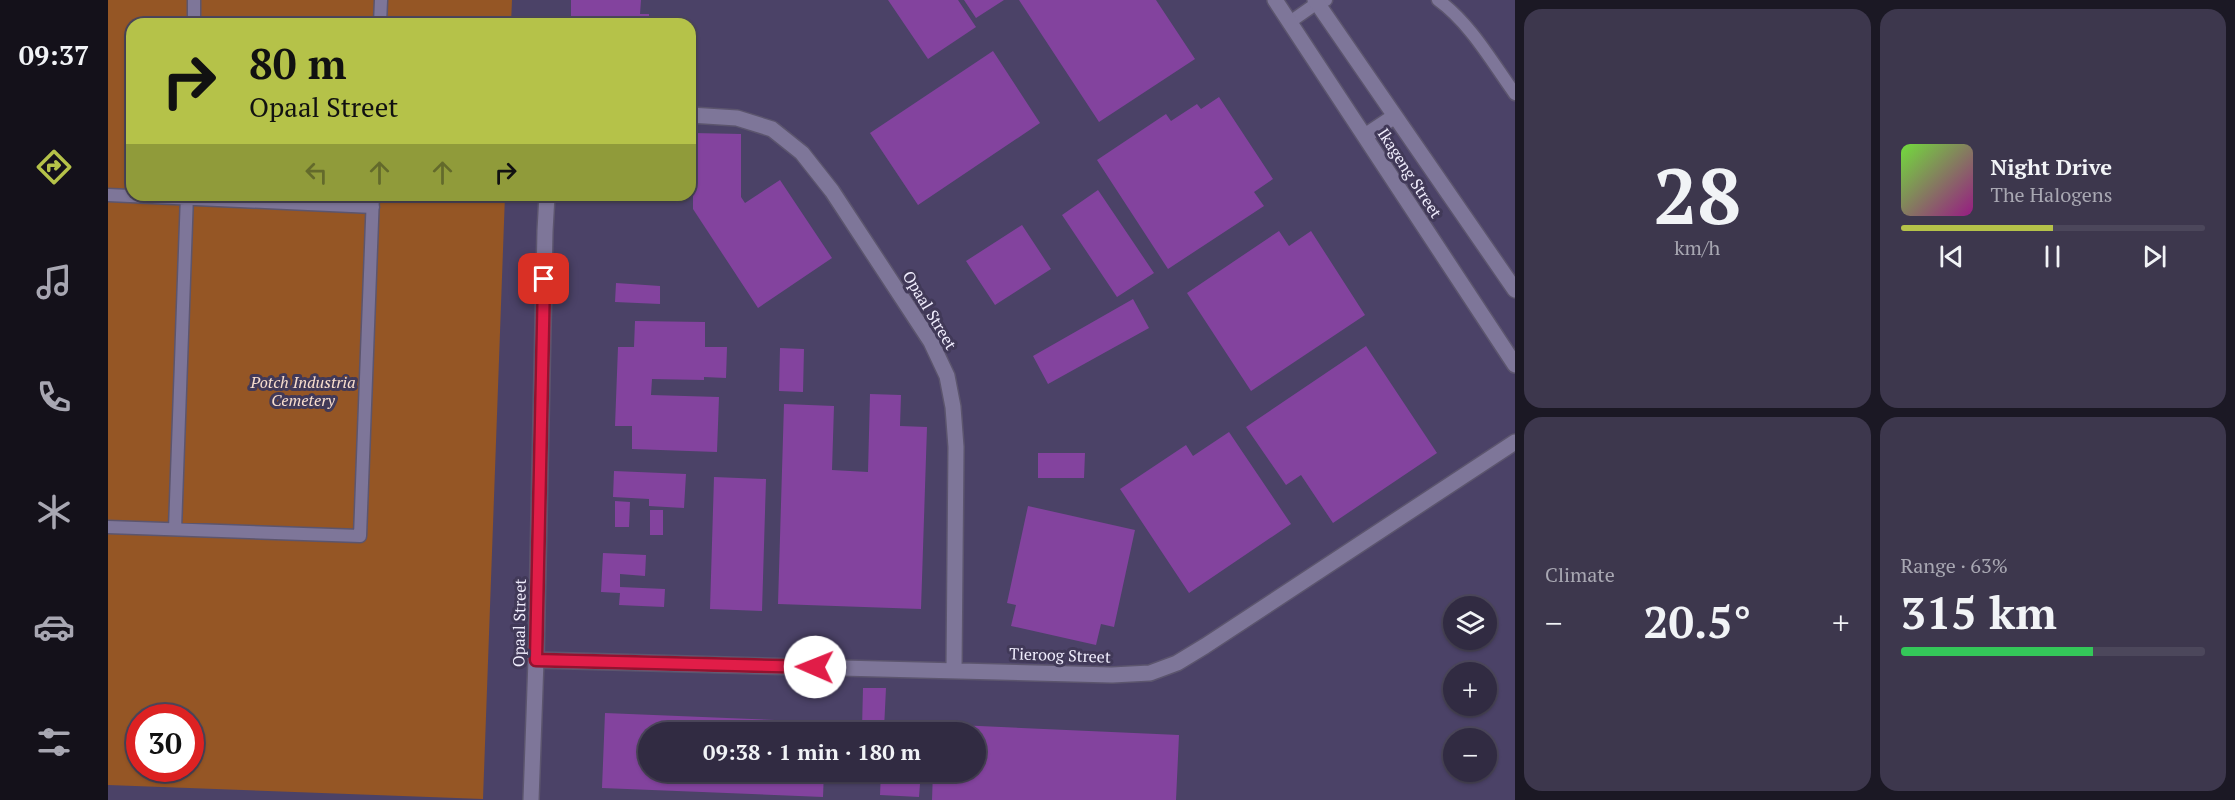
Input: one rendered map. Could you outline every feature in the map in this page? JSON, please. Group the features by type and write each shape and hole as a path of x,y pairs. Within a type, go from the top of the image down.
{"street":[{"name":"Ikageng Street","path":"1275,0 1515,365"},
{"name":"Ikageng Street","path":"1319,1 1515,290"},
{"name":"Opaal Street","path":"696,115 737,118 764,126 772,129 802,153 832,190 931,342 947,376 953,407 956,447 954,670"},
{"path":"1365,136 1395,116"},
{"name":"Opaal Street","path":"531,800 547,201"},
{"name":"Tieroog Street","path":"536,660 1112,675 1150,673 1177,663 1515,442"}],"lane":[{"path":"194,18 195,0"},
{"path":"380,18 381,0"},
{"path":"1438,0 1449,8 1471,33 1515,94"},
{"path":"1290,22 1319,1"},
{"path":"108,195 126,195"},
{"path":"175,529 187,201"},
{"path":"108,527 360,536 373,201"}],"shaded area":[{"path":"108,0 1515,0 1515,800 108,800"}],"green space":[{"name":"Potch Industria Cemetery","path":"108,0 512,0 511,18 126,18 126,201 505,201 483,799 108,785"}],"building":[{"path":"571,0 641,0 640,14 649,14 649,18 571,18"},
{"path":"888,0 958,0 976,27 928,59"},
{"path":"964,0 1004,0 976,18"},
{"path":"1019,0 1156,0 1195,59 1099,122"},
{"path":"993,51 1040,123 918,205 870,133"},
{"path":"1219,97 1273,179 1254,192 1264,206 1168,269 1097,160 1166,114 1171,121 1197,104 1201,109"},
{"path":"696,133 741,134 741,197 745,203 780,180 832,258 758,308 693,209 693,201 696,201"},
{"path":"1098,190 1154,273 1117,297 1062,215"},
{"path":"1022,225 1051,269 995,305 966,261"},
{"path":"1279,231 1289,246 1311,231 1365,315 1251,391 1187,293"},
{"path":"616,283 660,286 660,304 615,302"},
{"path":"1133,299 1149,328 1048,384 1033,356"},
{"path":"635,321 705,322 705,347 727,347 726,378 652,379 651,395 719,397 717,452 632,449 632,426 615,426 618,347 634,347"},
{"path":"1366,346 1437,453 1333,523 1301,475 1286,485 1246,427"},
{"path":"780,348 804,349 803,392 779,391"},
{"path":"870,394 901,395 900,426 927,427 921,609 778,604 784,404 834,406 832,470 868,472"},
{"path":"1229,432 1291,524 1189,593 1120,489 1186,445 1193,456"},
{"path":"1038,453 1085,453 1084,478 1038,478"},
{"path":"614,471 686,474 684,508 649,506 649,499 613,497"},
{"path":"714,477 766,479 762,611 710,609"},
{"path":"615,501 630,502 629,527 615,527"},
{"path":"1028,506 1135,530 1114,627 1101,624 1096,645 1011,626 1016,605 1007,603"},
{"path":"650,510 663,510 663,535 650,535"},
{"path":"603,553 646,555 645,576 620,574 620,587 665,589 664,607 619,605 620,593 601,592"},
{"path":"863,688 886,688 884,722 862,722"},
{"path":"605,713 826,722 638,722 638,782 824,782 823,797 602,788"},
{"path":"986,726 1179,735 1176,800 932,800 933,782 986,782"},
{"path":"881,782 920,782 919,797 880,795"}],"route":[{"path":"544,279 536,660 815,667"}]}
